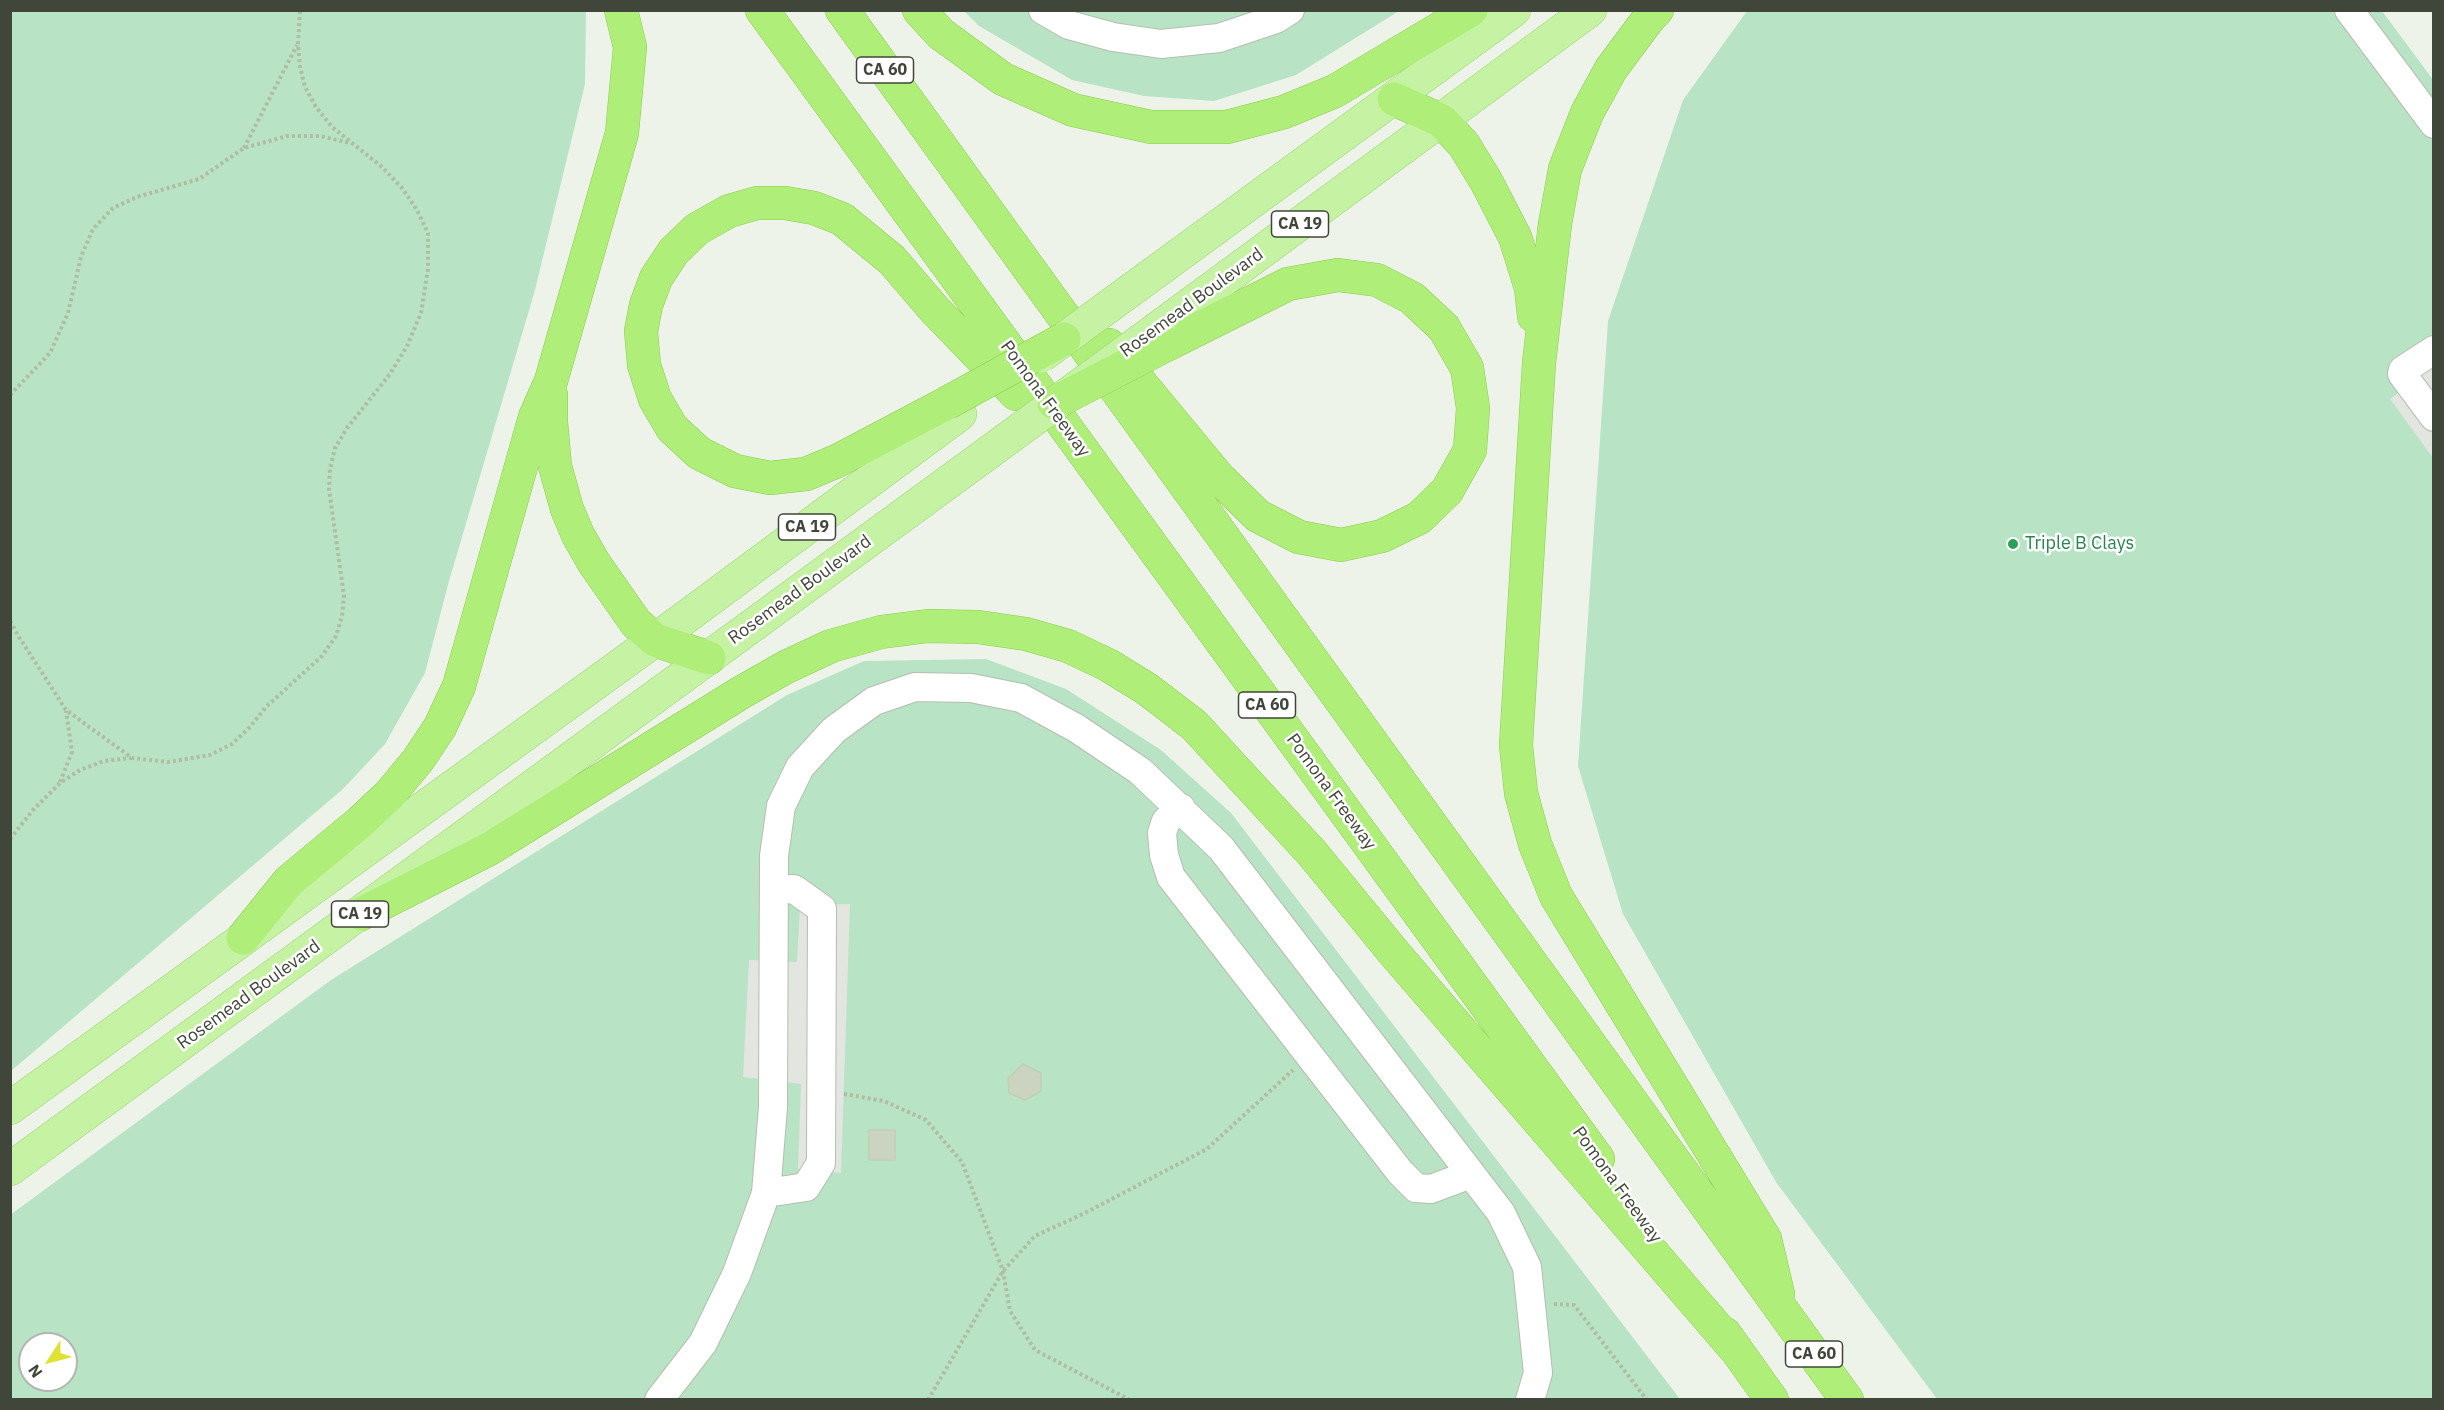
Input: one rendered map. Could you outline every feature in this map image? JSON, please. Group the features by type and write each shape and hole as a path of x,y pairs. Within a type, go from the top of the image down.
{"highway":[{"path":"243,938 289,881 389,795 418,760 440,727 459,686 535,417 551,381 622,133 630,47 621,10"},
{"name":"Pomona Freeway","path":"762,10 1772,1400"},
{"name":"CA 60","path":"842,10 1847,1400"},
{"path":"919,10 941,34 1003,79 1073,110 1151,127 1227,127 1284,112 1335,91 1471,10"},
{"path":"1657,10 1648,18 1611,69 1587,113 1565,169 1555,224 1539,363 1516,745 1521,793 1535,844 1556,896 1765,1239 1781,1308"},
{"path":"1394,99 1442,121 1464,146 1486,181 1515,237 1531,288 1539,363"},
{"path":"929,130 1219,478 1258,516 1299,537 1341,545 1382,536 1419,518 1447,491 1470,450 1473,408 1467,368 1444,328 1412,298 1377,280 1338,274 1288,284 1163,336 1054,403"},
{"path":"1064,339 953,408 806,474 770,478 735,471 699,453 672,428 655,399 644,365 641,331 646,305 656,278 674,251 697,229 729,211 757,203 785,203 814,208 842,219 892,260 934,309 1126,510"},
{"path":"551,381 551,422 555,466 567,509 578,535 594,563 636,623 655,640 709,658"},
{"path":"361,914 489,849 742,692 786,667 831,646 881,632 928,626 978,627 1026,634 1068,646 1108,665 1148,689 1194,725 1312,853 1395,954 1737,1350"}],"main road":[{"name":"CA 19","path":"1064,339 1514,10"},
{"name":"Rosemead Boulevard","path":"1163,336 1590,10"},
{"name":"Rosemead Boulevard","path":"10,1169 361,914 1054,403"},
{"name":"CA 19","path":"10,1108 655,640 953,408"}],"lane":[{"path":"1043,10 1069,25 1113,37 1161,44 1219,38 1276,19 1290,10"},
{"path":"2349,10 2433,124"},
{"path":"2433,350 2403,370 2402,374 2433,417"},
{"path":"658,1400 703,1343 737,1273 766,1193 773,1107 774,856 781,806 800,767 834,730 874,701 915,687 971,688 1021,698 1076,728 1140,771 1221,848 1501,1213 1527,1267 1538,1373 1530,1400"},
{"path":"1181,808 1166,821 1162,833 1164,855 1171,877 1400,1172 1416,1188 1431,1189 1471,1174"},
{"path":"766,1193 806,1187 822,1163 822,909 794,889 774,890"}],"path":[{"path":"10,839 33,810 60,783 80,770 104,761 132,758 169,762 210,755 232,744 266,707 322,656 336,636 342,616 344,596 329,489 330,469 335,448 347,428 390,374 407,346 421,313 428,269 428,233 417,210 395,181 382,167 332,128 316,107 305,87 300,67 298,45 300,10"},
{"path":"244,148 298,45"},
{"path":"10,395 50,353 68,313 81,257 93,229 113,208 137,197 199,179 244,148 287,136 320,136 351,144"},
{"path":"10,621 66,710 132,758"},
{"path":"60,783 72,752 66,710"},
{"path":"928,1400 1003,1271 1035,1236 1085,1213 1207,1149 1309,1055"},
{"path":"821,1090 884,1101 926,1120 962,1162 1003,1271 1010,1311 1035,1350 1130,1400"},
{"path":"1532,1304 1574,1305 1647,1400"}],"green space":[{"path":"11,10 586,11 585,84 535,290 449,581 425,673 385,744 343,789 11,1071"},
{"path":"964,11 1399,11 1296,75 1214,101 1144,96 1072,80 979,26"},
{"name":"Triple B Clays","path":"1747,11 2382,11 2434,81 2433,1399 1937,1399 1776,1182 1623,914 1578,766 1608,321 1683,100"},
{"path":"986,659 1066,689 1161,750 1231,813 1680,1399 11,1399 10,1215 331,980 787,695 864,661"}],"shaded area":[{"path":"2432,368 2433,371 2433,458 2390,399"},
{"path":"850,904 841,1173 798,1169 801,1084 743,1077 749,960 797,962 800,905"}],"building":[{"path":"1023,1064 1041,1073 1041,1091 1025,1100 1009,1093 1008,1078"},
{"path":"869,1130 895,1130 895,1160 869,1160"}],"place":[{"name":"Triple B Clays","path":"2013,544"}]}
